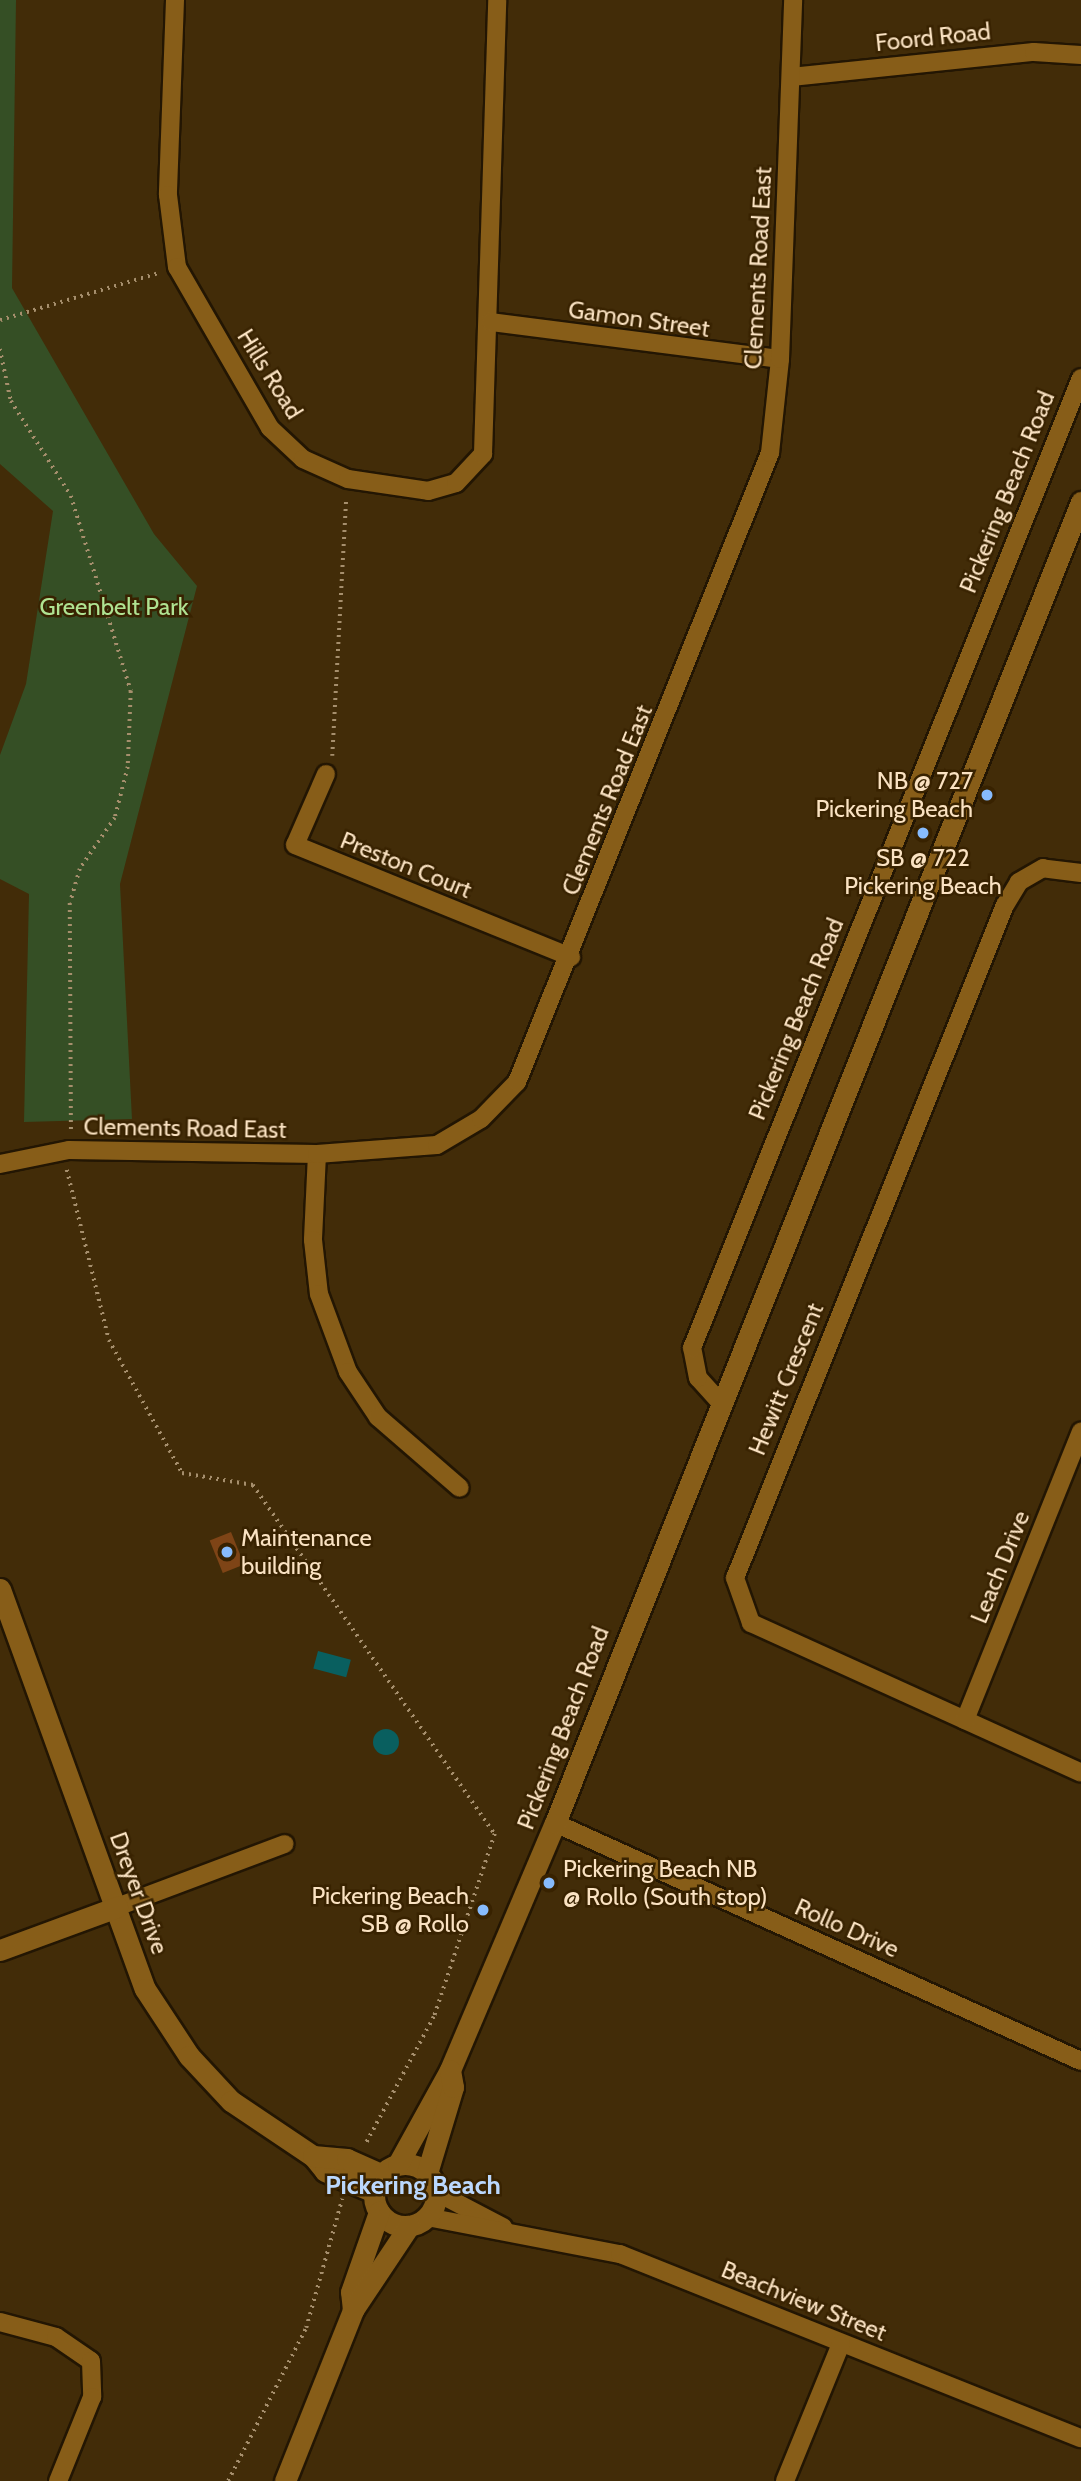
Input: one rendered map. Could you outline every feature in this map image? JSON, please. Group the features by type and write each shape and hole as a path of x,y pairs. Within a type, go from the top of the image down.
{"street":[{"name":"Hills Road","path":"175,0 168,195 177,267 270,428 303,459 348,479 428,491 456,483 483,454 491,322 497,0"},
{"name":"Clements Road East","path":"0,1164 69,1150 317,1154 437,1145 481,1119 517,1082 571,957 770,453 780,359 793,0"},
{"name":"Foord Road","path":"791,77 1034,52 1081,55"},
{"name":"Gamon Street","path":"491,322 780,359"},
{"name":"Pickering Beach Road","path":"719,1401 698,1378 692,1348 1081,378"},
{"name":"Pickering Beach Road","path":"354,2311 351,2292 383,2186 450,2070 555,1823 719,1401 1081,502"},
{"name":"Preston Court","path":"326,774 296,845 571,957"},
{"name":"Hewitt Crescent","path":"1081,873 1043,868 1019,882 1005,905 734,1578 751,1623 1081,1773"},
{"path":"317,1154 313,1240 319,1294 348,1372 378,1417 460,1488"},
{"name":"Leach Drive","path":"965,1720 1081,1431"},
{"name":"Dreyer Drive","path":"0,1589 145,1989 189,2056 231,2102 313,2156 347,2159 383,2186"},
{"name":"Rollo Drive","path":"555,1823 1081,2061"},
{"path":"0,1950 285,1844"},
{"name":"Pickering Beach Road","path":"285,2481 354,2311 418,2222 432,2183 453,2087 450,2070"},
{"path":"383,2186 432,2183"},
{"name":"Beachview Street","path":"432,2183 503,2227"},
{"path":"383,2186 418,2222"},
{"name":"Beachview Street","path":"418,2222 503,2227 620,2254 1081,2438"},
{"path":"0,2322 56,2337 91,2361 92,2397 58,2481"},
{"path":"786,2481 841,2344"}],"path":[{"path":"0,320 177,267"},
{"path":"0,349 11,401 71,496 131,691 128,767 115,818 80,869 71,903 69,1150 66,1178 108,1339 182,1473 253,1485 495,1834"},
{"path":"326,774 335,749 348,479"}],"green space":[{"name":"Greenbelt Park","path":"0,0 16,0 12,288 154,534 197,586 120,884 132,1119 24,1122 29,894 0,879 0,755 26,684 53,511 0,464"}],"water":[{"path":"318,1651 351,1660 346,1677 313,1668"},
{"path":"386,1729 395,1733 399,1742 395,1751 386,1755 377,1751 373,1742 377,1733"}],"building":[{"name":"Maintenance building","path":"231,1532 244,1564 223,1573 210,1541"}],"place":[{"name":"NB @ 727 Pickering Beach","path":"987,795"},
{"name":"SB @ 722 Pickering Beach","path":"923,833"},
{"name":"Maintenance building","path":"227,1552"},
{"name":"Pickering Beach NB @ Rollo (South stop)","path":"549,1883"},
{"name":"Pickering Beach SB @ Rollo","path":"483,1910"}],"district":[{"name":"Pickering Beach","path":"413,2186"}]}
